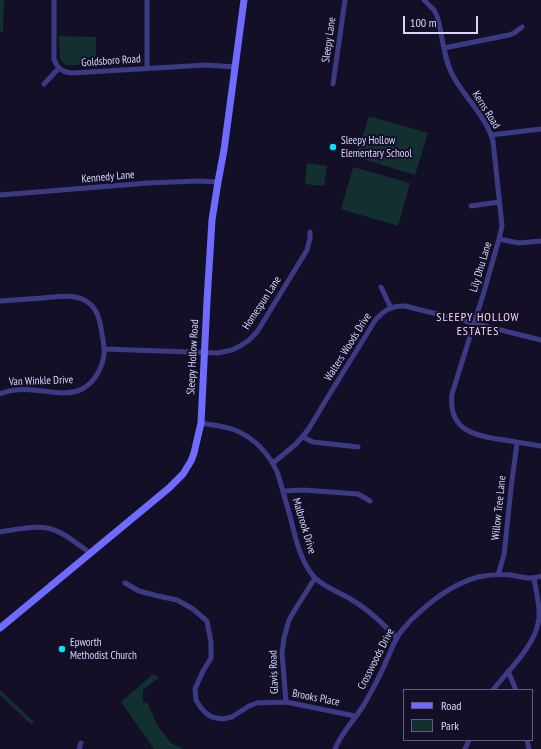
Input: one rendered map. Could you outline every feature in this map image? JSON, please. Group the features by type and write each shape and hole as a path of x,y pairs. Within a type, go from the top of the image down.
{"main road":[{"name":"Sleepy Hollow Road","path":"0,628 169,488 183,474 191,461 201,423 212,220 224,150 244,0"}],"street":[{"path":"44,84 59,68 56,66 54,59 54,0"},
{"path":"147,0 147,68"},
{"name":"Sleepy Lane","path":"333,84 345,0"},
{"name":"Kerns Road","path":"424,0 434,10 437,16 452,75 484,121 491,134 502,226 500,239"},
{"path":"444,48 509,35 522,27"},
{"name":"Goldsboro Road","path":"59,68 66,73 72,73 206,65 235,67"},
{"path":"491,134 541,129"},
{"name":"Kennedy Lane","path":"0,194 148,183 199,181 218,182"},
{"path":"471,206 499,202"},
{"name":"Homespun Lane","path":"204,352 218,353 232,350 248,341 257,332 307,250 310,232"},
{"path":"500,239 519,243 541,241"},
{"name":"Lily Dhu Lane","path":"500,239 452,394 452,407 459,424 473,434 486,438 541,446"},
{"path":"382,288 391,308 401,305 541,340"},
{"name":"Van Winkle Drive","path":"0,301 63,296 83,299 93,306 98,316 104,349 104,356 95,378 81,390 65,393 22,390 0,394"},
{"name":"Walters Woods Drive","path":"273,463 303,437 376,319 382,312 391,308"},
{"path":"104,349 204,352"},
{"name":"Malbrook Drive","path":"201,423 229,428 243,434 262,448 273,463 278,474 298,546 304,560 315,578 323,585 363,607 397,638"},
{"path":"303,437 313,442 358,447"},
{"name":"Willow Tree Lane","path":"498,575 504,550 517,443"},
{"path":"283,491 303,490 358,494 370,501"},
{"path":"0,532 47,528 62,534 90,553"},
{"name":"Crosswoods Drive","path":"335,749 341,737 373,689 397,638 405,627 419,613 446,591 470,580 485,576 498,575 534,578 541,576"},
{"name":"Glavis Road","path":"286,702 282,653 284,638 289,620 315,578"},
{"path":"494,689 521,656 530,642 538,623 538,602 534,578"},
{"name":"Brooks Place","path":"125,583 138,591 177,600 193,609 207,621 211,642 211,658 203,670 195,689 196,700 200,708 206,714 222,719 232,717 249,706 257,703 286,702 355,716"},
{"path":"508,671 516,689"},
{"path":"79,749 81,743"}],"green space":[{"path":"0,0 4,0 3,32 0,32"},
{"path":"59,36 96,37 96,65 65,65 60,59"},
{"path":"369,116 428,133 415,175 356,157"},
{"path":"307,163 327,166 324,186 305,183"},
{"path":"353,167 410,183 398,226 341,209"},
{"path":"153,674 159,677 143,690 143,702 147,702 157,725 171,743 183,749 154,749 121,702"},
{"path":"0,690 34,722 32,725 0,695"}],"place":[{"name":"Sleepy Hollow Elementary School","path":"333,147"},
{"name":"Epworth Methodist Church","path":"62,649"}],"district":[{"name":"SLEEPY HOLLOW ESTATES","path":"478,325"}]}
